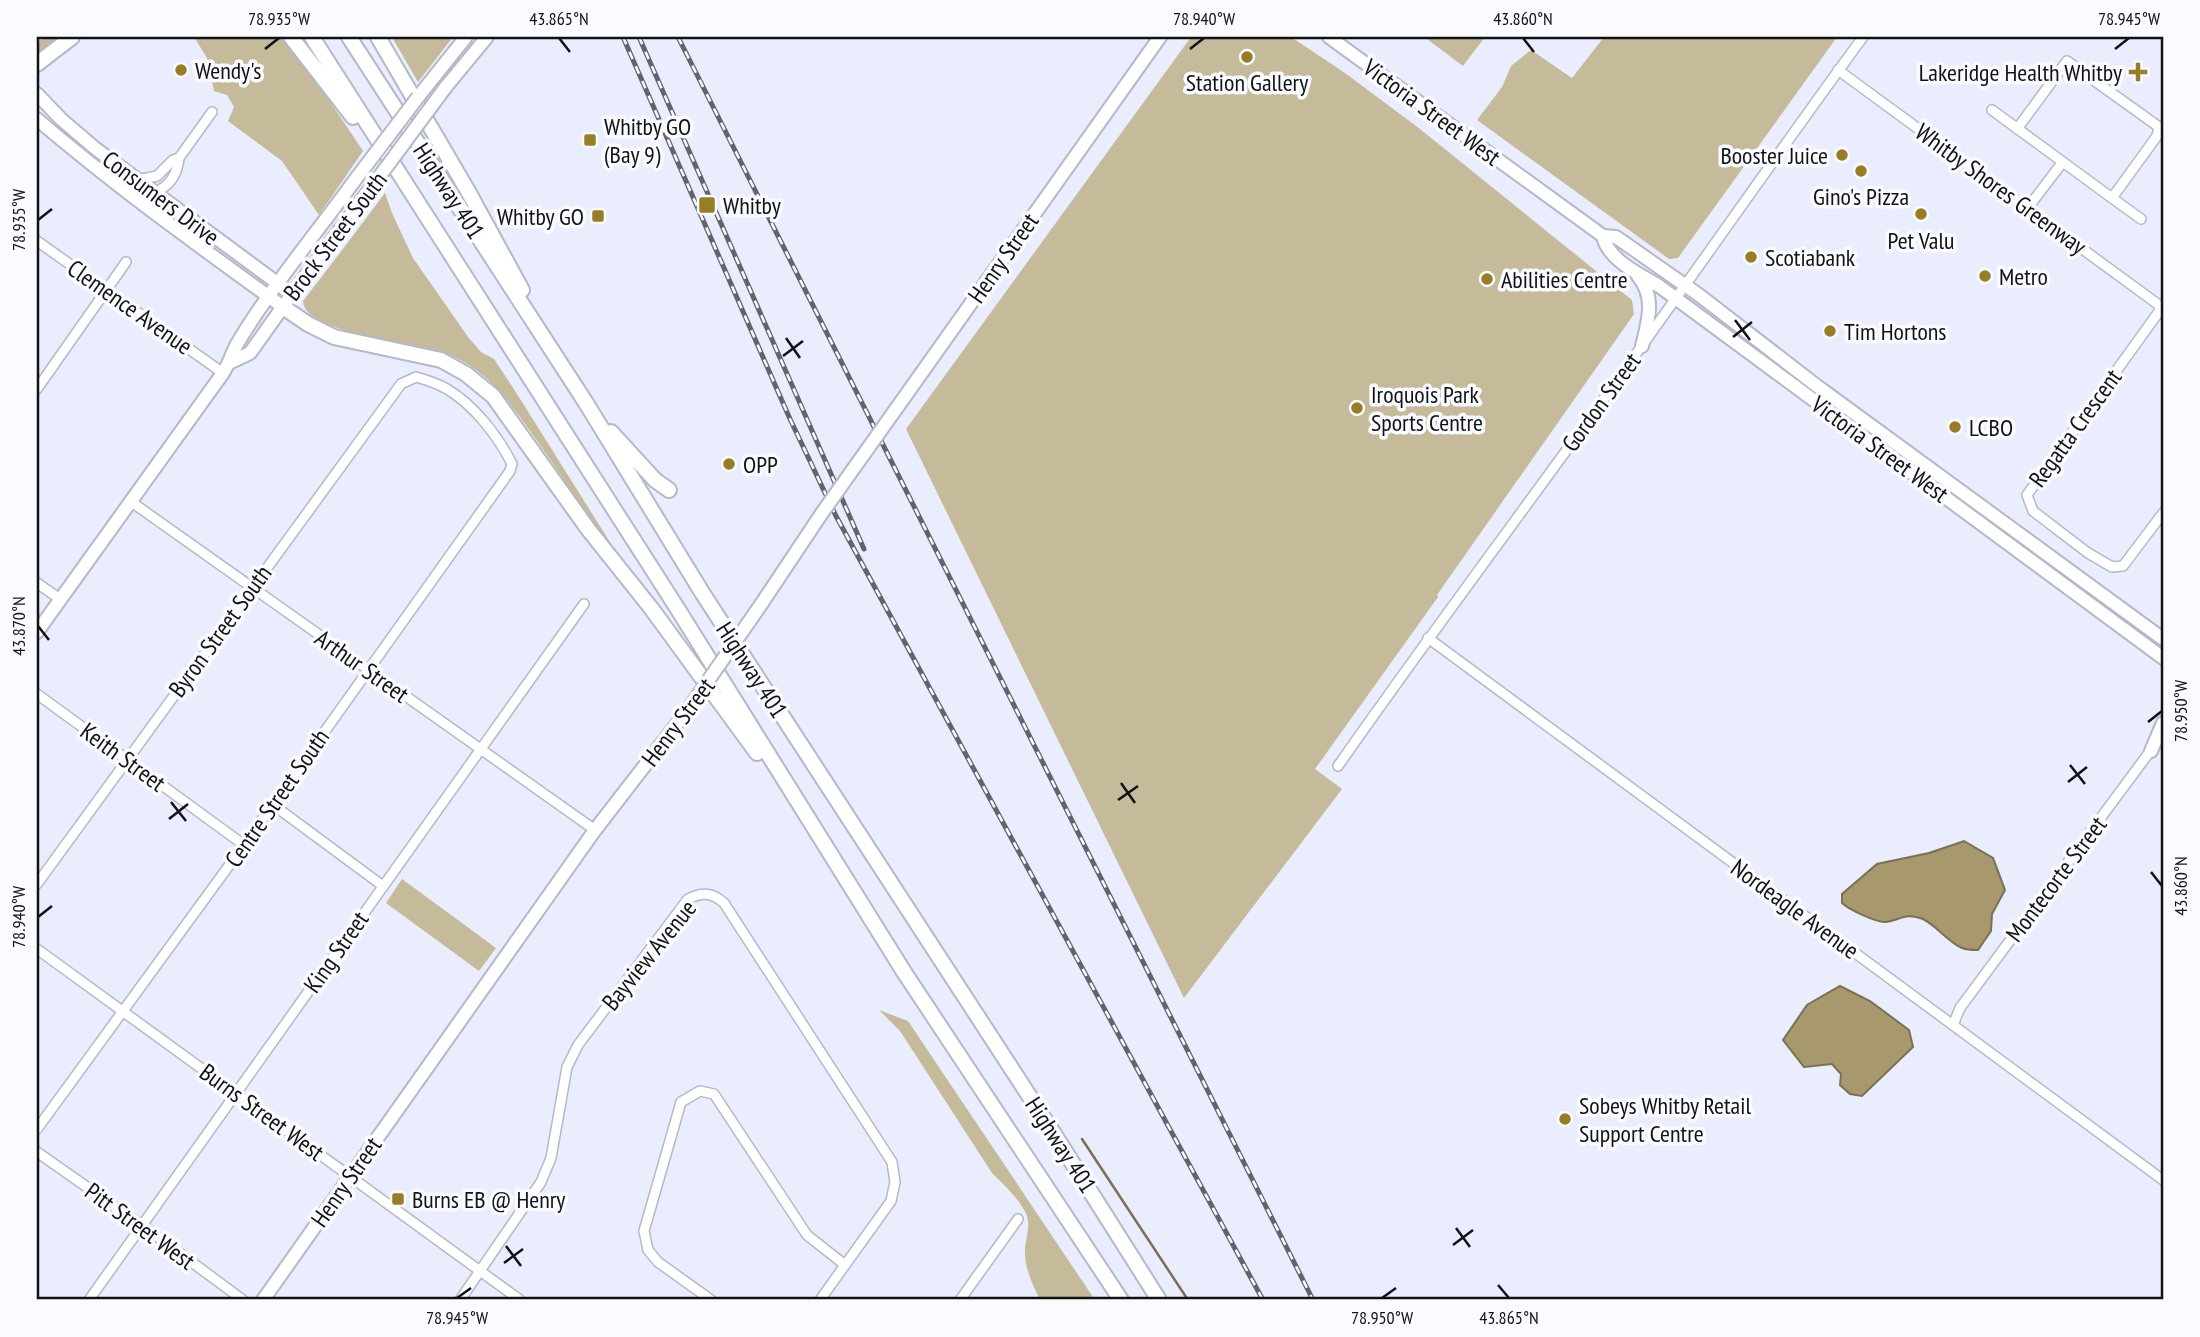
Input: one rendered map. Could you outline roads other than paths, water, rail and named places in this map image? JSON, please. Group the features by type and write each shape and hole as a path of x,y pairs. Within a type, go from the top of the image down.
{"highway":[{"path":"37,64 72,37"},
{"path":"291,37 355,120 499,329"},
{"name":"Highway 401","path":"312,37 686,623 904,972 1121,1300"},
{"name":"Highway 401","path":"349,37 584,401 703,594 1159,1300"},
{"path":"378,37 469,193 584,401 655,480 669,490"},
{"path":"283,307 334,337 442,360 466,374 494,396 588,529 716,696 904,972"}],"main road":[{"name":"Brock Street South","path":"37,632 227,367 236,346 269,297 466,37"},
{"name":"Brock Street South","path":"227,367 250,353 445,88 486,37"},
{"name":"Henry Street","path":"263,1300 595,830 687,711 822,513 1160,37"},
{"name":"Victoria Street West","path":"1329,37 1603,236 1616,237 1685,286 2163,639"},
{"name":"Consumers Drive","path":"37,94 96,149 292,294"},
{"name":"Consumers Drive","path":"37,119 135,200 283,307"},
{"name":"Victoria Street West","path":"1603,236 1607,249 1633,270 2163,657"},
{"path":"1633,270 1643,282 1651,311 1642,346"},
{"path":"2123,628 2163,666"},
{"path":"2151,751 2163,723"}],"street":[{"name":"Gordon Street","path":"1338,766 1863,37"},
{"path":"2017,129 2067,61 2159,127 2157,136 2112,198"},
{"name":"Whitby Shores Greenway","path":"1838,71 2163,307"},
{"path":"1992,110 2141,219"},
{"path":"135,200 156,194 166,187 178,170 179,158 212,112"},
{"path":"137,180 157,176 173,160 179,158"},
{"path":"2027,209 2062,163"},
{"name":"Clemence Avenue","path":"37,241 105,290 227,367"},
{"path":"37,389 125,262"},
{"name":"Regatta Crescent","path":"2163,307 2027,495 2033,512 2088,553 2112,567 2123,566 2163,513"},
{"name":"Byron Street South","path":"37,884 251,587 405,381 416,377 430,381 460,398 482,420 512,464"},
{"name":"Centre Street South","path":"37,1129 244,845 510,471 512,464"},
{"name":"Arthur Street","path":"130,501 595,830"},
{"path":"37,583 60,599"},
{"name":"King Street","path":"89,1300 584,604"},
{"name":"Nordeagle Avenue","path":"1428,638 2163,1180"},
{"name":"Keith Street","path":"37,694 244,845"},
{"name":"Montecorte Street","path":"1953,1025 1960,1008 2163,734"},
{"path":"272,804 383,886"},
{"name":"Bayview Avenue","path":"460,1300 541,1182 551,1157 567,1066 578,1045 688,899 706,893 717,897 724,904 892,1162 895,1182 891,1201 820,1300"},
{"name":"Burns Street West","path":"37,949 520,1300"},
{"path":"711,1300 658,1262 648,1250 644,1231 681,1102 700,1091 715,1094 807,1235 845,1265"},
{"name":"Pitt Street West","path":"37,1152 243,1300"},
{"path":"960,1300 1018,1219"}],"waterway":[{"path":"1082,1139 1188,1300"}],"railway":[{"path":"623,37 790,419 836,516 1263,1300"},
{"path":"639,37 864,549"},
{"path":"678,37 1313,1300"}],"place":[{"name":"Station Gallery","path":"1247,57"},
{"name":"Wendy's","path":"181,70"},
{"name":"Lakeridge Health Whitby","path":"2138,72"},
{"name":"Whitby GO (Bay 9)","path":"590,140"},
{"name":"Booster Juice","path":"1842,155"},
{"name":"Gino's Pizza","path":"1861,171"},
{"name":"Whitby","path":"707,205"},
{"name":"Pet Valu","path":"1921,214"},
{"name":"Whitby GO","path":"598,216"},
{"name":"Scotiabank","path":"1751,257"},
{"name":"Metro","path":"1985,276"},
{"name":"Abilities Centre","path":"1487,279"},
{"name":"Tim Hortons","path":"1830,331"},
{"name":"Iroquois Park Sports Centre","path":"1357,408"},
{"name":"LCBO","path":"1955,427"},
{"name":"OPP","path":"729,464"},
{"name":"Sobeys Whitby Retail Support Centre","path":"1565,1119"},
{"name":"Burns EB @ Henry","path":"398,1199"}]}
